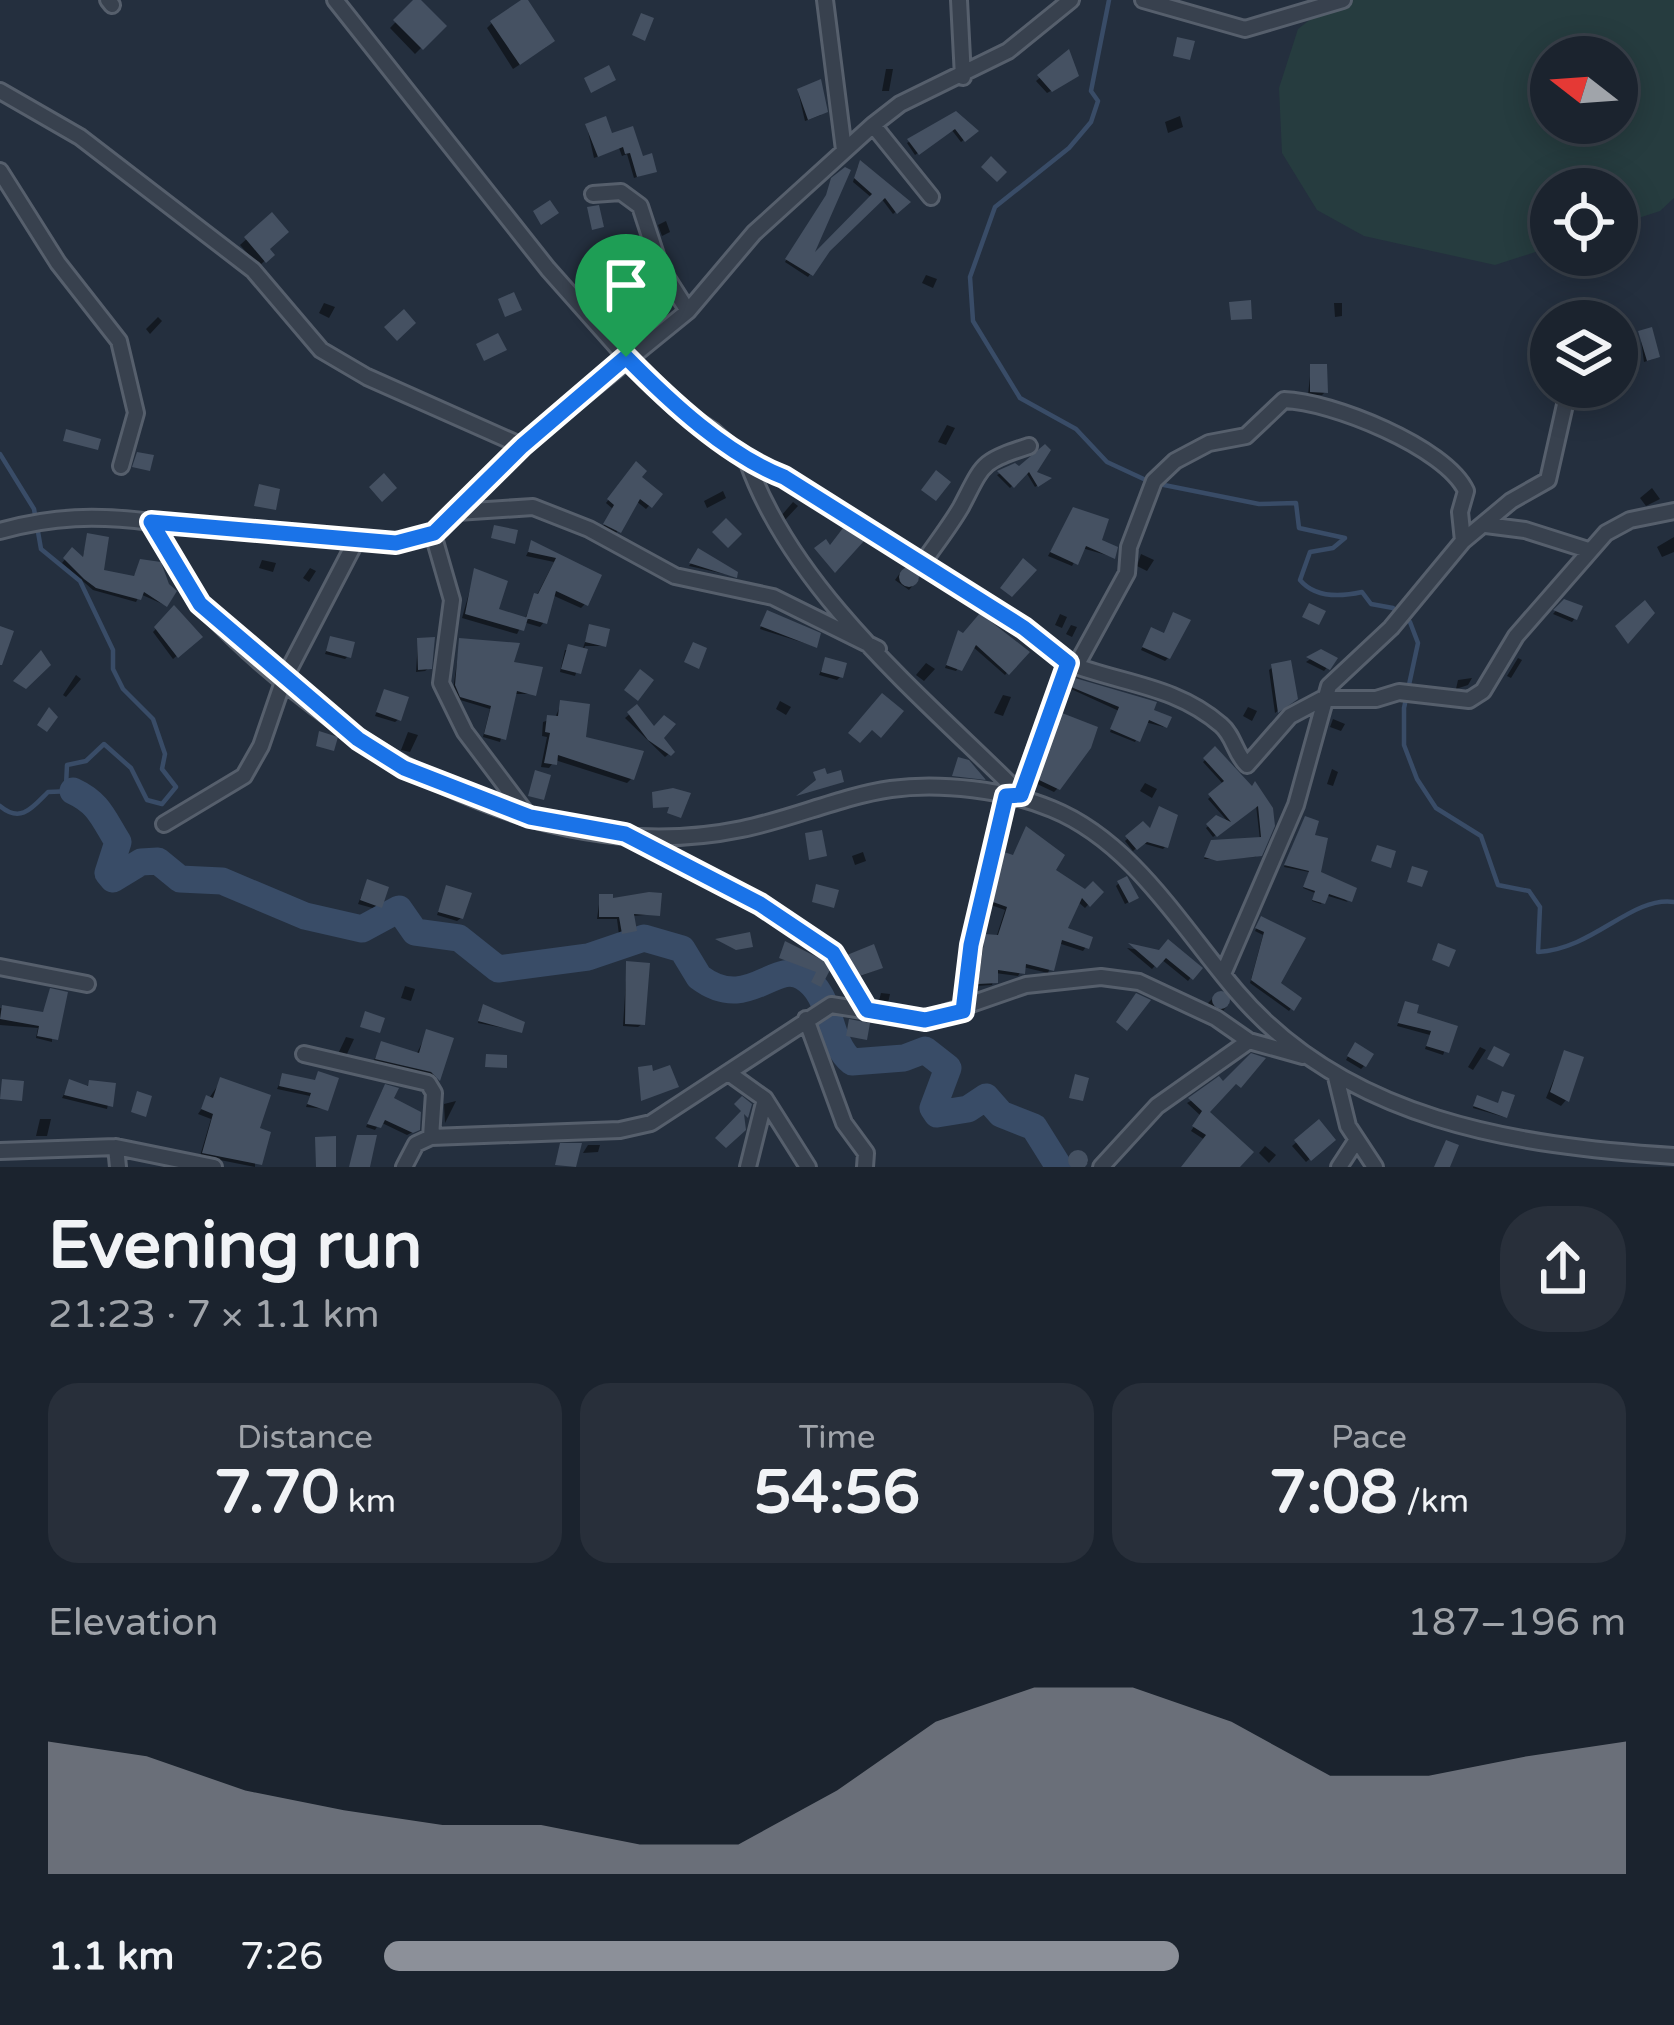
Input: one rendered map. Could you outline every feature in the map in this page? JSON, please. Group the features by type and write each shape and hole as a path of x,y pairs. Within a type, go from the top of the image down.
{"street":[{"path":"334,0 548,269 675,407 713,431 748,463 784,477 1024,628 1072,665 1155,686 1187,704 1220,725 1247,766 1290,716 1322,699 1462,541 1552,475 1565,408"},
{"path":"825,0 844,150"},
{"path":"959,0 963,77"},
{"path":"0,531 47,518 95,514 356,541 396,543 434,533 522,446 688,311 754,233 873,125 899,104 963,77 1008,51 1071,0"},
{"path":"1143,0 1245,29 1343,0"},
{"path":"0,91 80,137 253,270 321,350 367,377 522,446"},
{"path":"873,125 931,197"},
{"path":"0,171 58,263 119,341 136,413 121,466"},
{"path":"592,194 621,192 640,206 660,267 688,311"},
{"path":"963,1011 971,945 1015,796 1072,665 1126,573 1134,531 1154,481 1175,461 1210,443 1246,436 1284,400 1339,410 1379,426 1459,479 1466,491 1460,512 1462,541"},
{"path":"922,564 962,504 970,480 993,457 1029,446"},
{"path":"748,463 762,502 787,544 920,698 1015,796"},
{"path":"457,512 533,507 589,529 675,576 772,597 878,649"},
{"path":"1322,699 1376,699 1399,692 1469,700 1484,691 1516,636 1588,550 1616,526 1674,511"},
{"path":"151,522 200,604 358,739 404,768 530,817 625,834 736,831 888,789 924,787 1015,796 1074,820 1117,851 1223,974 1304,1056 1336,1077 1372,1096 1462,1127 1674,1156"},
{"path":"1486,526 1525,530 1588,550"},
{"path":"434,533 452,600 441,682 496,779 530,817"},
{"path":"164,824 244,776 261,746 284,679 356,541"},
{"path":"1223,974 1296,805 1322,699"},
{"path":"625,834 760,904 833,953 867,1010"},
{"path":"0,967 87,984"},
{"path":"404,1167 416,1144 431,1137 620,1130 651,1123 828,1006 925,1020 963,1011 1026,985 1101,977 1138,982 1216,1018 1249,1042 1304,1056"},
{"path":"806,1019 836,1104 866,1153 865,1167"},
{"path":"1101,1167 1157,1106 1249,1042"},
{"path":"304,1054 428,1083 434,1093 431,1137"},
{"path":"730,1074 765,1100 808,1167"},
{"path":"1336,1077 1356,1142 1375,1167"},
{"path":"748,1167 765,1100"},
{"path":"1339,1167 1356,1142"},
{"path":"0,1151 116,1147 214,1167"},
{"path":"116,1147 118,1167"}],"green space":[{"path":"1335,0 1674,0 1674,198 1660,211 1638,218 1638,168 1530,168 1530,254 1495,265 1364,236 1317,210 1282,153 1279,88 1298,29"}],"building":[{"path":"413,0 421,0 447,26 423,50 393,20"},
{"path":"528,0 555,41 520,65 490,21"},
{"path":"641,13 654,18 645,41 632,35"},
{"path":"1177,37 1195,41 1190,60 1173,56"},
{"path":"1069,49 1079,76 1052,92 1037,75"},
{"path":"609,65 616,80 591,93 584,78"},
{"path":"821,79 828,112 808,120 797,89"},
{"path":"956,111 979,131 965,142 955,129 919,155 907,139"},
{"path":"606,116 612,133 633,126 643,156 652,153 657,172 637,177 630,153 625,154 623,147 598,157 585,124"},
{"path":"991,156 1007,172 997,182 981,167"},
{"path":"860,160 911,202 897,214 885,198 830,251 813,276 785,259 826,195 831,178 845,167 851,170 815,252 872,194 854,178"},
{"path":"550,200 559,213 541,225 533,211"},
{"path":"599,205 604,227 592,230 587,207"},
{"path":"272,212 289,232 270,249 275,255 266,263 244,237"},
{"path":"514,292 522,310 505,317 498,299"},
{"path":"1251,300 1252,319 1231,320 1229,302"},
{"path":"404,309 416,323 397,341 384,327"},
{"path":"1652,327 1660,357 1647,361 1638,331"},
{"path":"498,333 507,350 484,361 476,344"},
{"path":"1310,364 1327,364 1328,393 1310,392"},
{"path":"66,429 101,439 98,450 63,441"},
{"path":"1045,444 1051,450 1037,472 1052,478 1038,487 1029,472 1014,488 997,471 1015,463 1019,466"},
{"path":"137,452 154,455 150,471 132,467"},
{"path":"636,461 647,471 642,477 663,494 652,508 640,499 621,533 603,524 614,505 607,499"},
{"path":"936,470 951,482 936,501 921,490"},
{"path":"384,473 397,488 382,502 369,487"},
{"path":"259,484 280,489 276,510 254,506"},
{"path":"1073,507 1109,519 1102,540 1118,547 1115,559 1086,546 1078,565 1050,552"},
{"path":"726,518 742,534 728,548 712,532"},
{"path":"494,525 518,530 515,544 491,538"},
{"path":"843,528 864,541 835,573 814,548 826,539 830,545"},
{"path":"87,533 109,537 104,570 134,576 140,559 161,562 169,584 177,591 167,607 144,592 141,600 96,588 84,579 63,558 72,547 83,557"},
{"path":"531,540 602,575 588,606 556,591 547,624 526,618 534,593 538,594 556,558 528,552"},
{"path":"698,548 738,572 737,578 689,563"},
{"path":"1023,558 1037,570 1012,597 1000,588"},
{"path":"909,567 919,577 909,587 899,577"},
{"path":"474,568 508,581 499,609 528,618 524,631 465,614"},
{"path":"1564,599 1583,606 1577,620 1553,610"},
{"path":"1645,600 1655,613 1628,644 1615,626"},
{"path":"1309,603 1326,611 1319,625 1302,617"},
{"path":"174,605 203,637 178,658 154,627"},
{"path":"767,610 821,633 817,648 760,626"},
{"path":"1173,612 1191,620 1170,659 1142,647 1151,627 1164,633"},
{"path":"980,613 1030,652 1009,675 976,645 962,671 946,665 958,630 963,633"},
{"path":"589,624 610,629 606,647 585,642"},
{"path":"0,626 14,631 2,665 0,665"},
{"path":"330,636 355,642 351,658 326,651"},
{"path":"435,637 432,669 418,670 417,638"},
{"path":"459,638 520,643 514,662 543,667 536,696 517,691 506,740 484,734 491,706 460,697 455,685"},
{"path":"693,642 707,648 699,669 684,662"},
{"path":"568,644 588,649 581,674 561,669"},
{"path":"1321,649 1338,658 1330,670 1306,657"},
{"path":"41,650 51,665 26,689 13,681"},
{"path":"825,657 847,663 843,678 821,672"},
{"path":"1291,660 1298,699 1278,713 1271,664"},
{"path":"640,669 654,680 638,701 624,690"},
{"path":"1075,678 1157,702 1154,710 1172,717 1167,728 1149,720 1140,742 1110,729 1119,707 1071,687"},
{"path":"384,689 409,697 401,721 376,712"},
{"path":"882,693 904,711 881,738 872,730 860,743 848,733"},
{"path":"560,700 590,704 586,737 644,751 634,780 558,755 557,765 544,763 550,733 545,732 547,715 558,716"},
{"path":"637,704 654,726 664,715 676,724 664,738 675,752 671,756 648,740 627,712"},
{"path":"49,707 58,717 47,732 37,725"},
{"path":"1062,713 1098,727 1091,748 1060,790 1037,779"},
{"path":"319,731 338,737 334,751 316,746"},
{"path":"1215,746 1252,786 1255,781 1273,808 1275,826 1262,856 1217,861 1204,857 1211,840 1261,837 1258,806 1217,837 1206,824 1216,815 1231,822 1208,794 1224,781 1203,758"},
{"path":"958,757 969,760 986,780 952,776"},
{"path":"825,768 827,774 841,770 844,782 796,796 816,780 813,772"},
{"path":"535,770 551,775 544,800 528,796"},
{"path":"673,788 691,793 681,818 667,813 669,807 653,808 652,792"},
{"path":"1159,806 1178,815 1168,848 1147,842 1137,850 1125,836 1143,821 1150,828"},
{"path":"1305,816 1319,821 1315,835 1328,838 1321,872 1357,888 1352,902 1329,894 1325,904 1312,900 1315,891 1303,887 1309,871 1284,865"},
{"path":"1026,826 1065,855 1056,870 1085,889 1093,881 1104,892 1090,907 1082,898 1068,928 1093,937 1089,949 1062,940 1054,971 1026,964 1025,974 998,970 998,983 978,984 985,934 998,935 1007,907 993,902 1004,852 1013,855"},
{"path":"822,830 827,856 809,860 805,833"},
{"path":"1377,845 1396,851 1391,868 1371,861"},
{"path":"1412,866 1428,871 1422,887 1407,882"},
{"path":"1127,876 1139,898 1129,903 1117,881"},
{"path":"367,879 389,887 382,908 360,900"},
{"path":"816,884 839,890 834,908 812,902"},
{"path":"446,885 472,893 463,919 438,912"},
{"path":"662,893 660,916 634,914 637,931 622,934 619,917 599,917 599,894 613,894 613,898"},
{"path":"1261,916 1306,938 1281,983 1302,998 1294,1011 1251,980 1264,932 1255,928"},
{"path":"750,932 753,947 736,950 715,939"},
{"path":"1168,939 1203,968 1193,980 1166,958 1157,968 1128,943 1159,950"},
{"path":"785,941 825,961 830,970 821,987 811,982 816,972 779,958"},
{"path":"1438,943 1456,950 1449,967 1432,960"},
{"path":"874,944 883,968 860,976 847,955"},
{"path":"626,961 650,963 645,1025 625,1024"},
{"path":"50,988 68,992 58,1040 37,1036 39,1026 0,1019 2,1005 43,1012"},
{"path":"1221,991 1230,1000 1221,1009 1212,1000"},
{"path":"1136,993 1151,1000 1127,1031 1116,1022"},
{"path":"1405,1001 1419,1005 1417,1013 1458,1026 1449,1053 1426,1046 1431,1031 1398,1023"},
{"path":"483,1004 525,1022 522,1033 478,1021"},
{"path":"365,1011 385,1018 380,1033 360,1027"},
{"path":"849,1019 870,1023 867,1040 846,1036"},
{"path":"426,1029 454,1038 440,1081 431,1072 375,1059 381,1041 419,1053"},
{"path":"1355,1042 1374,1054 1366,1067 1347,1056"},
{"path":"1494,1046 1510,1054 1503,1067 1487,1059"},
{"path":"1564,1050 1584,1057 1569,1102 1550,1092"},
{"path":"1251,1053 1266,1058 1241,1088 1236,1084 1210,1112 1254,1152 1240,1167 1181,1167 1206,1135 1192,1126 1202,1111 1188,1098 1219,1076 1223,1081"},
{"path":"486,1054 507,1055 507,1068 485,1067"},
{"path":"652,1065 653,1071 670,1065 679,1087 641,1101 638,1067"},
{"path":"318,1071 339,1078 328,1111 307,1104 311,1093 279,1086 282,1073 315,1080"},
{"path":"1075,1074 1089,1078 1083,1101 1069,1098"},
{"path":"220,1077 271,1095 260,1128 271,1132 262,1165 202,1153 213,1114 201,1109 206,1095 213,1098"},
{"path":"2,1079 24,1081 22,1101 0,1099"},
{"path":"69,1079 88,1086 89,1080 116,1083 113,1107 64,1095"},
{"path":"385,1084 399,1088 394,1098 421,1112 420,1130 413,1133 385,1120 381,1128 367,1124"},
{"path":"137,1091 152,1096 146,1117 131,1112"},
{"path":"1502,1091 1515,1095 1507,1118 1473,1106 1477,1095 1498,1103"},
{"path":"742,1096 752,1104 748,1118 744,1114 746,1130 726,1148 715,1138 741,1111 734,1104"},
{"path":"1319,1119 1336,1140 1311,1161 1294,1140"},
{"path":"357,1135 377,1135 370,1167 349,1167"},
{"path":"336,1136 336,1167 316,1167 315,1137"},
{"path":"1446,1140 1459,1145 1450,1167 1434,1167"},
{"path":"560,1143 582,1143 576,1167 555,1165"},
{"path":"1071,1153 1085,1153 1085,1167 1071,1167"}],"waterway":[{"path":"1109,0 1091,91 1098,101 1091,122 1069,148 995,207 970,277 973,321 1020,398 1076,429 1107,462 1148,481"},
{"path":"0,454 34,509 41,549 80,581 113,650 113,669 123,689 153,719 165,754 162,769 176,787 162,804 147,800 131,768 104,744 86,761 67,765 66,786 73,791 48,792 20,813 0,806"},
{"path":"1159,484 1259,504 1296,503 1299,528 1345,538 1333,548 1310,552 1300,580 1328,595 1362,592 1371,604 1393,608 1410,622 1418,643 1404,708 1404,745 1417,779 1436,808 1481,836 1498,885 1529,891 1540,907 1538,952 1577,942 1642,907 1674,902"},
{"path":"73,791 95,806 118,842 108,873 113,879 141,862 158,861 180,879 222,881 305,916 362,929 399,909 415,932 459,938 498,969 588,957 644,938 682,949 699,977 716,987 746,989 781,975 803,977 820,995 838,1042 852,1062 904,1058 925,1050 948,1068 933,1108 937,1114 968,1109 986,1097 1001,1114 1034,1127 1059,1167"}],"route":[{"path":"626,357 675,407 713,431 748,463 784,477 1024,628 1068,663 1021,795 1006,796 971,945 963,1011 908,1020 867,1010 833,953 760,904 625,834 530,817 404,768 312,704 200,604 151,522 396,543 434,533 522,446 626,357"}]}
